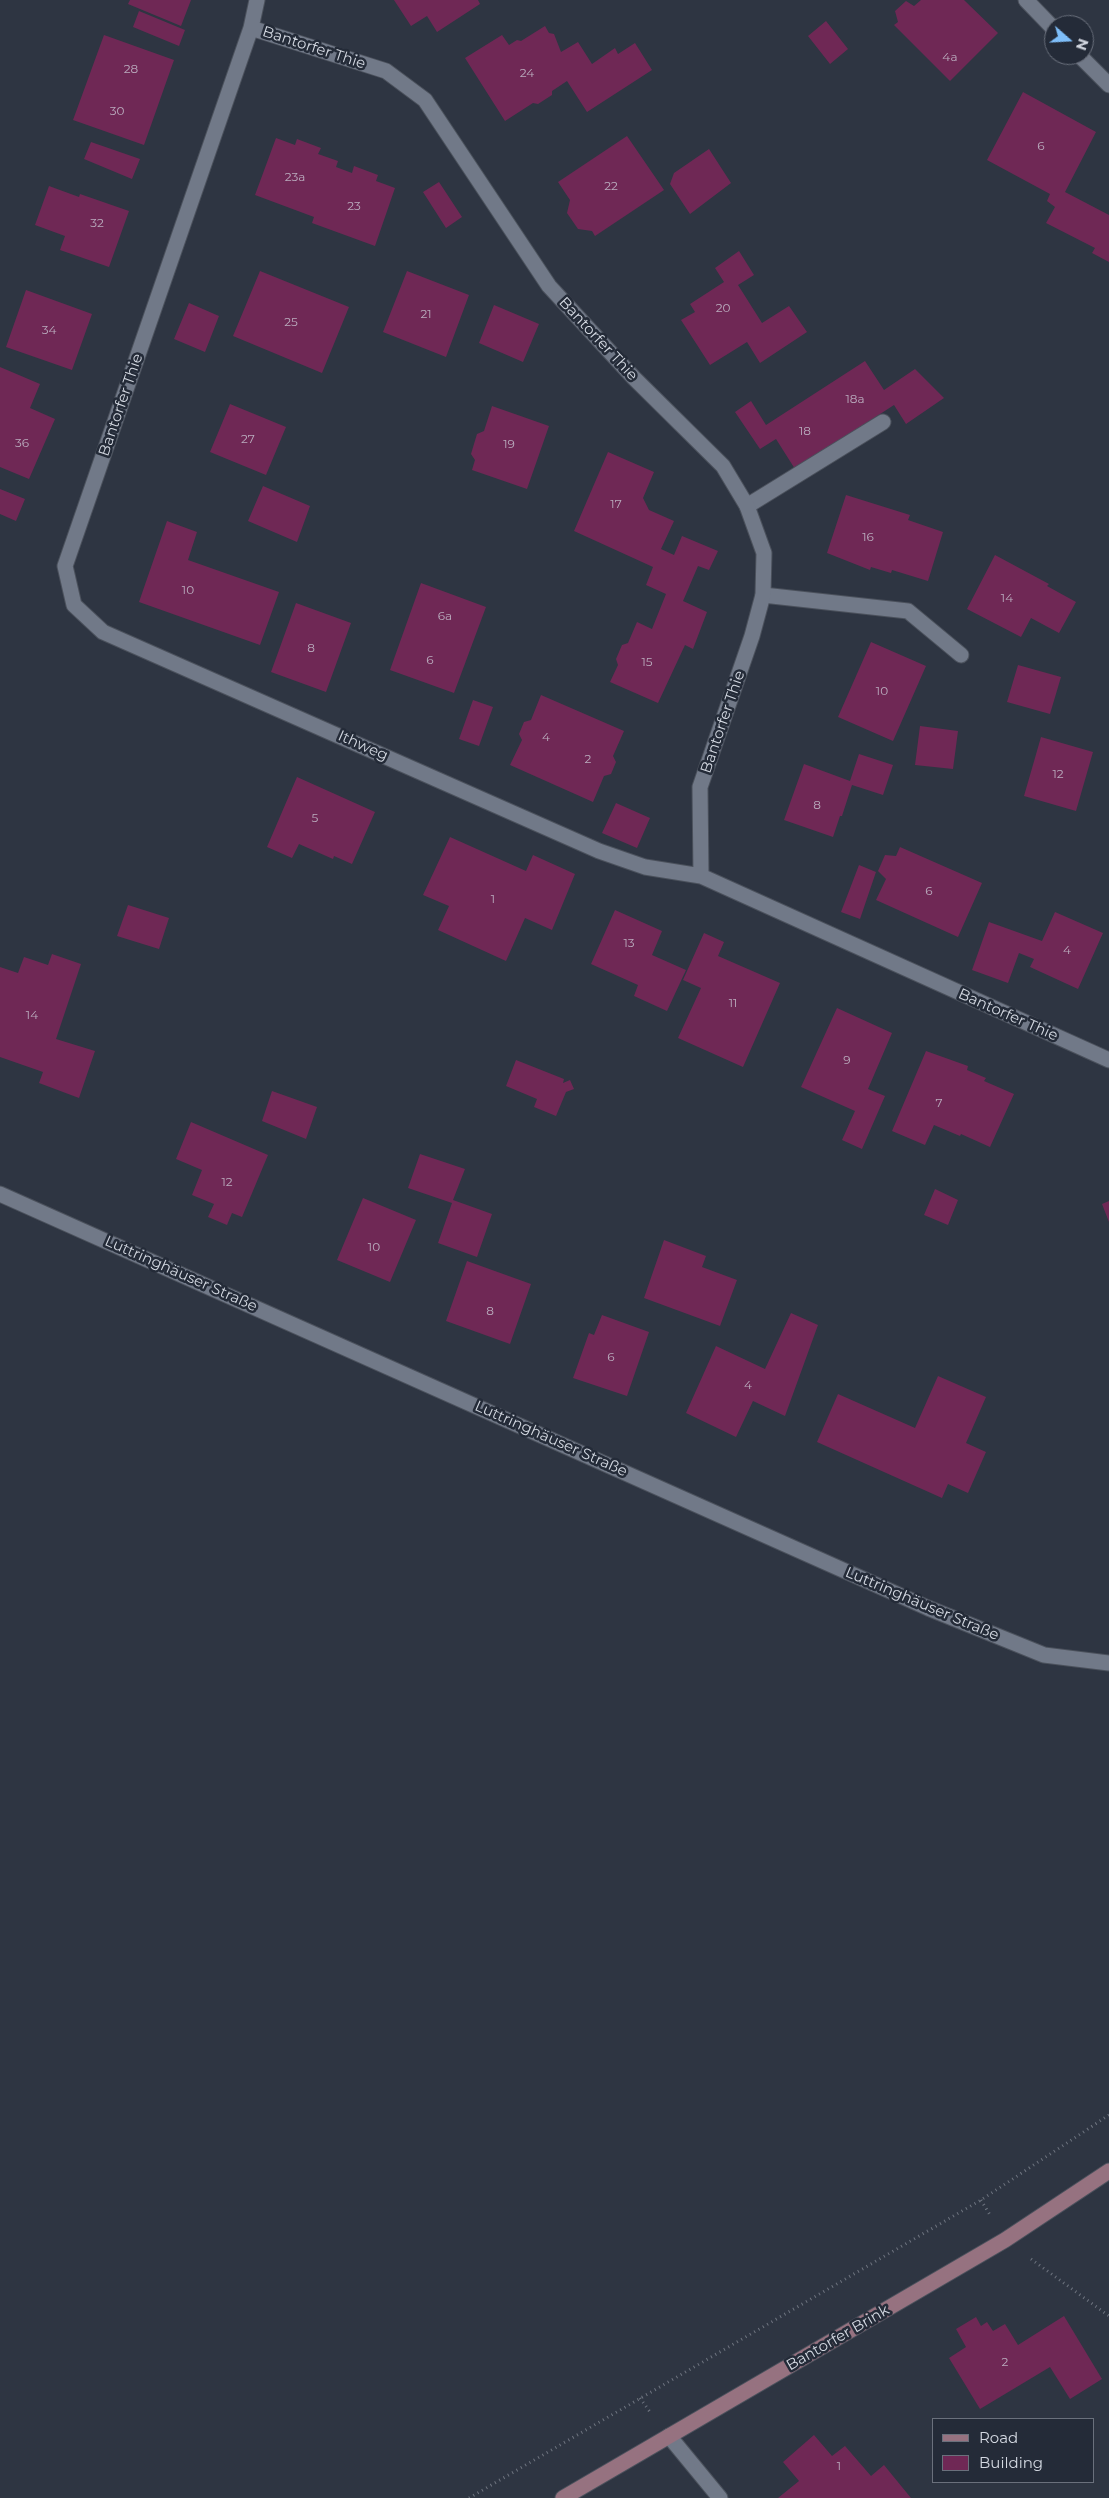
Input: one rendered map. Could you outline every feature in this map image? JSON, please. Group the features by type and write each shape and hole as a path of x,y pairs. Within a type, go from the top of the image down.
{"main road":[{"name":"Bantorfer Brink","path":"563,2498 1005,2240 1109,2171"}],"street":[{"path":"251,28 257,0"},
{"path":"1026,0 1044,19"},
{"name":"Bantorfer Thie","path":"65,566 251,28 386,70 425,100 549,286 634,378 723,466 748,506 764,552 763,595 752,636 700,787 701,876 1109,1060"},
{"path":"1089,65 1109,86"},
{"path":"748,506 883,422"},
{"name":"Ithweg","path":"65,566 74,605 104,632 599,851 645,867 701,876"},
{"path":"763,595 908,612 961,655"},
{"name":"Luttringhäuser Straße","path":"0,1194 928,1608 1044,1655 1109,1663"},
{"path":"669,2436 720,2498"}],"path":[{"path":"469,2498 981,2200 1109,2114"},
{"path":"1005,2240 1109,2316"}],"building":[{"path":"130,0 191,0 181,26 128,4"},
{"path":"394,0 478,0 480,4 437,32 427,16 411,26"},
{"path":"921,0 964,0 998,33 950,81 894,25 898,22 895,11 906,1 914,6"},
{"path":"139,11 185,30 179,46 133,27"},
{"path":"826,21 848,49 830,64 808,36"},
{"path":"545,26 549,33 554,34 561,52 578,42 592,64 615,48 618,54 635,43 652,70 587,112 567,81 552,91 552,95 538,104 533,103 505,121 465,58 502,35 509,45 517,40 521,41"},
{"path":"104,35 174,60 144,145 73,120"},
{"path":"1023,92 1096,132 1065,192 1109,215 1109,262 1092,253 1095,248 1046,223 1055,207 1047,201 1050,194 987,160"},
{"path":"627,136 664,190 595,236 592,231 578,229 567,213 570,200 558,182"},
{"path":"276,138 295,145 297,139 321,148 318,154 338,161 336,167 352,173 354,166 378,175 376,181 395,188 375,246 312,223 314,217 255,195"},
{"path":"91,142 140,159 132,179 84,159"},
{"path":"709,149 731,183 690,214 670,184 674,173"},
{"path":"439,182 462,217 446,228 423,192"},
{"path":"49,186 79,197 80,194 129,211 109,267 60,250 65,236 35,225"},
{"path":"739,251 754,275 738,285 762,323 789,306 807,332 760,363 747,342 710,365 681,320 695,312 690,304 724,282 715,268"},
{"path":"260,271 349,307 322,373 233,336"},
{"path":"407,271 469,295 446,357 383,332"},
{"path":"26,290 92,314 72,370 6,347"},
{"path":"189,303 219,316 205,352 174,339"},
{"path":"494,305 539,324 523,362 479,343"},
{"path":"865,361 884,390 915,369 944,398 906,424 894,405 795,469 776,439 760,449 735,412 751,401 766,425"},
{"path":"0,367 40,384 30,408 55,419 29,479 0,467"},
{"path":"230,404 286,427 266,475 210,452"},
{"path":"492,406 549,426 527,489 472,470 475,460 471,454 477,434 484,431"},
{"path":"608,452 654,472 643,498 649,510 674,521 661,549 674,555 682,536 718,551 709,570 698,566 683,601 707,612 693,649 685,645 658,703 610,682 618,665 616,659 622,645 628,643 637,622 652,629 666,594 646,585 653,567 574,531"},
{"path":"263,486 310,506 297,542 248,521"},
{"path":"0,489 25,499 16,521 0,514"},
{"path":"846,495 910,515 908,520 943,532 928,581 892,570 891,573 871,567 870,570 827,553"},
{"path":"167,521 197,532 188,560 279,592 260,645 139,602"},
{"path":"995,555 1049,584 1047,586 1076,602 1059,633 1031,618 1021,637 967,609"},
{"path":"421,583 486,607 454,693 390,670"},
{"path":"296,603 351,623 326,692 271,672"},
{"path":"871,642 926,666 893,741 838,717"},
{"path":"1018,665 1061,677 1050,714 1007,702"},
{"path":"541,695 624,731 613,756 616,762 611,774 604,776 593,802 510,765 522,740 519,734 524,722 531,720"},
{"path":"473,700 493,707 479,746 459,739"},
{"path":"920,726 958,731 953,769 915,765"},
{"path":"1041,737 1093,752 1076,811 1024,796"},
{"path":"859,754 893,765 883,795 852,785 833,837 784,820 804,764 850,781"},
{"path":"297,777 375,812 352,864 334,856 333,859 299,844 292,858 267,847"},
{"path":"616,803 650,818 637,848 602,833"},
{"path":"450,837 526,871 533,855 575,874 552,930 525,918 506,961 438,930 449,906 423,895"},
{"path":"900,847 982,883 958,937 876,900 886,879 878,871 885,855 896,856"},
{"path":"859,865 876,872 860,919 841,912"},
{"path":"128,905 169,918 159,949 117,936"},
{"path":"615,910 662,931 652,955 686,970 667,1011 634,996 638,985 591,964"},
{"path":"1055,912 1103,933 1078,989 1030,967 1034,959 1019,953 1008,983 972,970 989,922 1042,941"},
{"path":"704,933 724,942 718,956 780,983 743,1067 678,1038 701,988 683,980"},
{"path":"52,954 81,964 56,1039 95,1051 79,1098 39,1083 43,1072 0,1057 0,967 18,973 24,957 48,965"},
{"path":"837,1008 892,1033 868,1089 885,1096 862,1149 842,1140 855,1111 801,1087"},
{"path":"926,1051 968,1066 967,1070 986,1078 984,1081 1014,1094 990,1147 934,1125 925,1145 892,1131"},
{"path":"516,1060 564,1079 563,1083 570,1080 574,1089 566,1092 556,1116 534,1107 537,1099 506,1086"},
{"path":"272,1091 317,1107 306,1139 262,1121"},
{"path":"191,1122 268,1155 242,1217 232,1213 227,1225 208,1217 214,1204 192,1195 202,1170 176,1159"},
{"path":"420,1154 465,1169 453,1200 492,1214 477,1257 438,1243 452,1203 408,1188"},
{"path":"935,1189 958,1200 948,1225 924,1215"},
{"path":"363,1198 416,1220 390,1282 337,1260"},
{"path":"1109,1201 1109,1222 1102,1204"},
{"path":"664,1240 706,1256 702,1267 737,1280 720,1326 644,1298"},
{"path":"467,1261 531,1284 510,1344 446,1321"},
{"path":"791,1313 818,1325 785,1416 753,1401 736,1437 686,1413 716,1346 765,1369"},
{"path":"602,1315 649,1332 627,1396 573,1378 589,1333 594,1335"},
{"path":"938,1376 986,1397 966,1443 986,1452 968,1493 948,1484 942,1498 817,1442 838,1394 915,1428"},
{"path":"1064,2316 1102,2379 1070,2399 1050,2367 980,2409 949,2358 966,2347 956,2329 976,2317 981,2326 987,2322 993,2331 1005,2324 1018,2345"},
{"path":"814,2435 832,2456 845,2446 871,2476 884,2465 911,2498 778,2498 799,2481 783,2462"}]}
